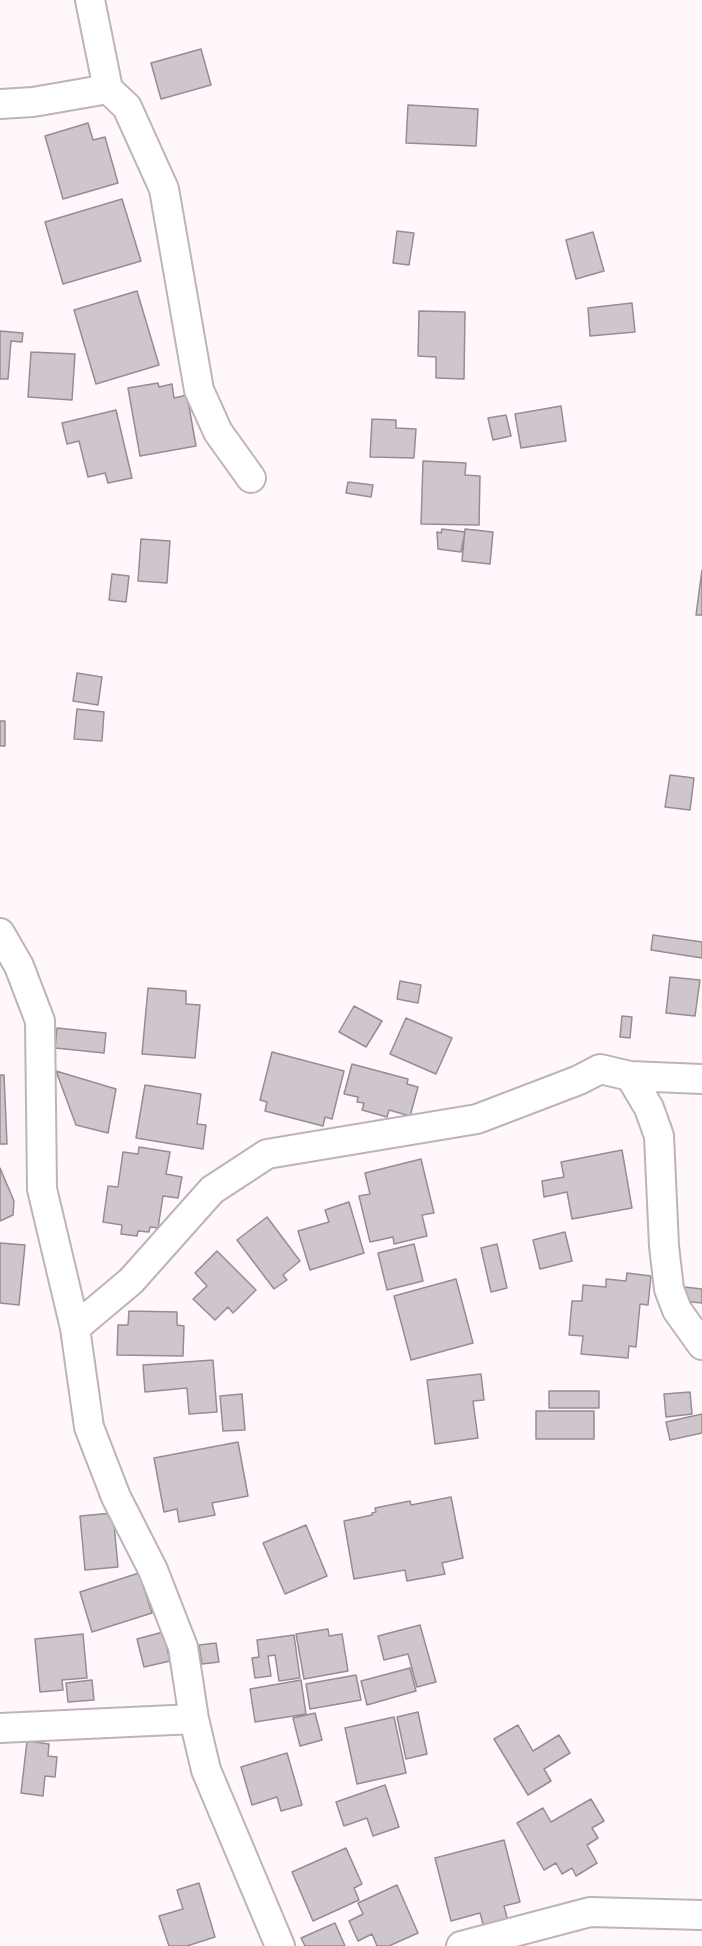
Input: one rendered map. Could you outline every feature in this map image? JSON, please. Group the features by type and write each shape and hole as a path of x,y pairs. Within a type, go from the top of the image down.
{"street":[{"path":"90,0 108,89 127,107 164,189 199,390 218,432 251,478"},
{"path":"0,104 33,102 108,89"},
{"path":"0,933 18,966 40,1021 42,1189 75,1328 89,1427 116,1497 153,1570 183,1647 194,1719 206,1770 280,1946"},
{"path":"75,1328 131,1281 212,1190 267,1154 477,1119 579,1080 600,1069 630,1076 702,1079"},
{"path":"630,1076 649,1108 659,1136 664,1246 669,1289 676,1310 702,1345"},
{"path":"0,1728 194,1719"},
{"path":"461,1946 590,1912 702,1914"}],"building":[{"path":"201,49 211,85 161,99 151,63"},
{"path":"408,105 478,109 476,146 406,143"},
{"path":"88,123 93,140 105,137 118,183 63,199 45,136"},
{"path":"122,199 141,261 63,284 45,222"},
{"path":"397,231 414,233 409,265 393,263"},
{"path":"593,232 604,271 576,279 566,240"},
{"path":"137,291 159,365 96,384 74,310"},
{"path":"632,303 635,332 590,336 588,308"},
{"path":"419,311 465,312 464,379 436,378 436,357 418,356"},
{"path":"0,331 23,333 22,342 11,341 8,379 0,379"},
{"path":"31,352 75,354 72,400 28,397"},
{"path":"158,383 159,387 172,384 174,398 187,395 196,446 140,456 128,388"},
{"path":"561,406 566,441 521,448 515,414"},
{"path":"116,410 132,478 108,483 105,473 88,477 79,441 67,444 62,423"},
{"path":"506,415 511,436 493,440 488,418"},
{"path":"372,419 396,420 396,428 416,429 414,458 370,457"},
{"path":"423,461 466,463 465,475 480,476 479,525 421,524"},
{"path":"348,482 373,485 371,497 346,493"},
{"path":"442,529 465,532 461,552 438,549 437,532 441,533"},
{"path":"465,529 493,532 490,564 462,561"},
{"path":"141,539 170,541 167,583 138,581"},
{"path":"702,570 702,615 696,615"},
{"path":"112,574 129,576 126,602 109,600"},
{"path":"77,673 102,677 98,705 73,701"},
{"path":"77,709 104,712 102,741 74,739"},
{"path":"0,721 5,721 5,746 0,746"},
{"path":"670,775 694,778 690,810 665,807"},
{"path":"653,935 702,942 702,958 651,950"},
{"path":"670,977 700,980 695,1016 666,1013"},
{"path":"400,981 421,985 418,1003 397,999"},
{"path":"148,988 186,991 186,1004 200,1005 195,1058 142,1054"},
{"path":"354,1006 382,1021 366,1047 339,1032"},
{"path":"622,1016 632,1017 630,1038 620,1037"},
{"path":"406,1018 452,1038 436,1074 390,1054"},
{"path":"57,1028 106,1033 104,1053 55,1048"},
{"path":"272,1052 344,1071 332,1119 325,1117 323,1126 265,1111 267,1102 260,1100"},
{"path":"352,1064 408,1079 407,1084 418,1087 410,1116 389,1110 387,1117 362,1110 364,1103 357,1102 358,1097 344,1094"},
{"path":"56,1071 116,1089 108,1133 76,1125"},
{"path":"0,1075 4,1075 7,1144 0,1144"},
{"path":"145,1085 201,1094 197,1124 206,1125 203,1149 136,1138"},
{"path":"139,1147 170,1152 166,1174 182,1177 178,1198 163,1196 158,1228 150,1227 149,1232 138,1231 137,1236 121,1234 122,1225 103,1222 108,1186 118,1187 123,1152 138,1154"},
{"path":"622,1150 632,1208 572,1219 567,1192 544,1197 542,1181 564,1177 561,1162"},
{"path":"421,1159 434,1213 422,1215 427,1236 394,1244 393,1237 370,1242 359,1196 370,1194 365,1173"},
{"path":"0,1168 14,1201 13,1215 0,1221"},
{"path":"349,1202 364,1253 310,1270 298,1231 329,1222 325,1210"},
{"path":"267,1217 300,1261 283,1275 287,1280 274,1289 237,1240"},
{"path":"565,1232 572,1261 540,1269 533,1240"},
{"path":"0,1243 25,1245 19,1305 0,1303"},
{"path":"414,1244 423,1281 387,1290 378,1253"},
{"path":"497,1244 507,1288 491,1292 481,1248"},
{"path":"217,1251 256,1290 233,1313 228,1307 215,1320 193,1299 207,1286 195,1273"},
{"path":"627,1273 651,1276 648,1305 640,1304 636,1347 629,1346 628,1358 581,1354 583,1336 569,1335 572,1301 582,1301 583,1285 606,1287 606,1279 626,1281"},
{"path":"456,1279 473,1343 411,1360 394,1296"},
{"path":"684,1287 702,1289 702,1303 682,1301"},
{"path":"129,1311 177,1312 177,1325 184,1326 183,1356 117,1355 118,1325 128,1325"},
{"path":"213,1360 217,1412 189,1414 187,1388 145,1392 143,1365"},
{"path":"481,1374 484,1400 473,1401 478,1438 435,1444 427,1380"},
{"path":"549,1391 599,1391 599,1408 549,1408"},
{"path":"690,1392 692,1414 666,1417 664,1394"},
{"path":"242,1394 245,1430 223,1431 220,1396"},
{"path":"536,1411 594,1411 594,1439 536,1439"},
{"path":"702,1414 702,1433 670,1440 666,1422"},
{"path":"238,1442 248,1496 212,1503 215,1515 179,1522 177,1509 164,1512 154,1458"},
{"path":"451,1497 463,1558 442,1563 445,1574 407,1581 405,1570 354,1579 344,1521 372,1515 376,1512 375,1508 410,1501 411,1505"},
{"path":"113,1513 118,1567 85,1570 80,1516"},
{"path":"306,1525 327,1576 285,1594 263,1543"},
{"path":"139,1573 152,1613 92,1632 80,1592"},
{"path":"420,1625 436,1682 417,1687 408,1654 384,1660 378,1636"},
{"path":"328,1629 329,1636 342,1634 348,1671 304,1679 296,1634"},
{"path":"163,1632 170,1661 144,1667 137,1639"},
{"path":"83,1634 87,1678 62,1680 63,1690 40,1692 35,1639"},
{"path":"294,1635 300,1678 279,1681 275,1655 268,1656 271,1676 255,1678 252,1658 259,1657 257,1640"},
{"path":"216,1643 219,1662 202,1664 199,1645"},
{"path":"410,1668 416,1691 367,1705 361,1681"},
{"path":"356,1675 361,1700 310,1709 306,1684"},
{"path":"92,1680 94,1700 68,1702 66,1683"},
{"path":"301,1680 306,1714 255,1722 250,1689"},
{"path":"418,1712 427,1754 406,1759 397,1717"},
{"path":"315,1713 322,1740 300,1746 293,1718"},
{"path":"394,1717 406,1773 357,1784 345,1728"},
{"path":"518,1725 533,1751 559,1735 570,1753 544,1769 551,1781 528,1795 494,1739"},
{"path":"27,1741 49,1744 48,1756 57,1757 55,1777 45,1776 43,1796 21,1793"},
{"path":"287,1753 302,1805 281,1811 277,1797 252,1805 241,1767"},
{"path":"385,1785 399,1827 373,1836 367,1818 344,1826 336,1802"},
{"path":"591,1799 604,1821 592,1828 598,1838 587,1845 597,1863 576,1876 572,1868 562,1874 556,1863 544,1870 517,1823 543,1808 551,1822"},
{"path":"504,1840 520,1902 504,1906 509,1925 485,1931 480,1913 451,1921 435,1858"},
{"path":"346,1848 362,1884 354,1888 359,1900 313,1921 292,1872"},
{"path":"199,1883 215,1937 187,1946 169,1946 159,1916 183,1909 177,1890"},
{"path":"397,1885 418,1933 389,1946 377,1946 372,1934 358,1941 349,1921 363,1914 358,1903"},
{"path":"335,1923 345,1946 305,1946 301,1938"}]}
